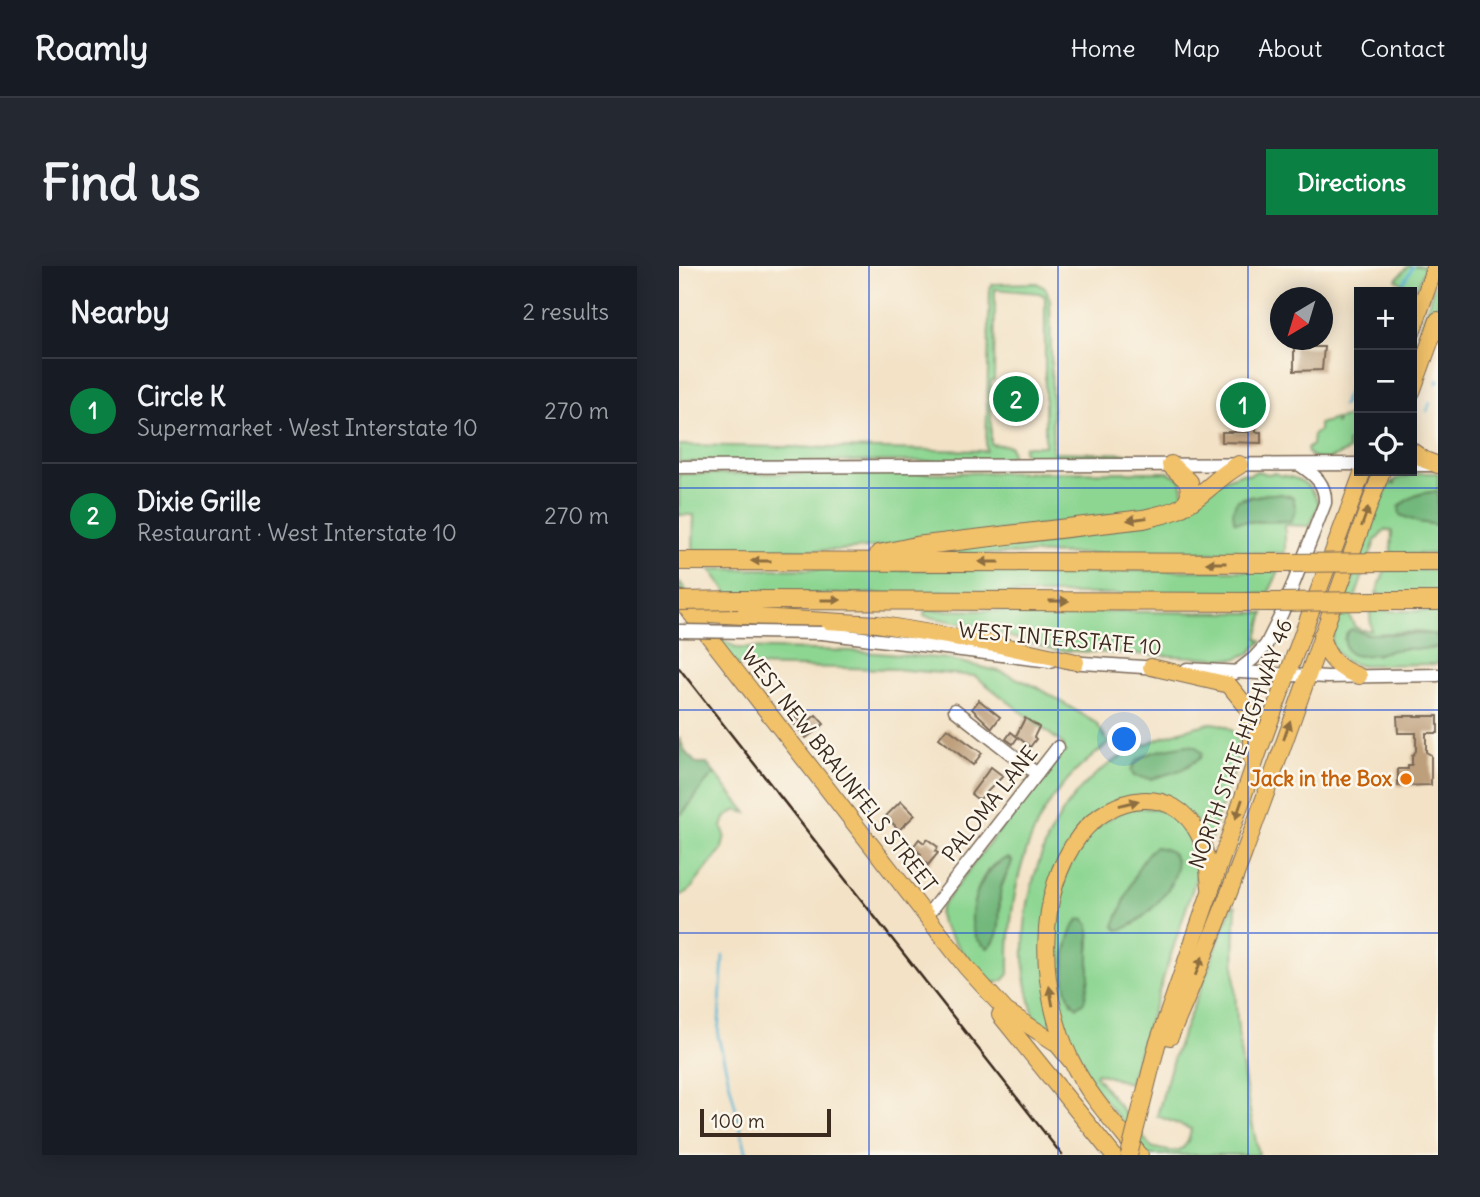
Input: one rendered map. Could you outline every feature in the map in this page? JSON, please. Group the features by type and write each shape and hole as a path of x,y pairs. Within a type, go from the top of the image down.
{"highway":[{"path":"1171,466 1189,482 1190,495 1185,505"},
{"path":"844,561 916,546 1143,519 1177,510 1224,474 1239,466"},
{"path":"679,561 1438,562"},
{"path":"683,604 739,600 1438,601"}],"main road":[{"path":"1417,318 1435,266"},
{"path":"1417,378 1438,320"},
{"path":"1417,454 1438,465"},
{"name":"NORTH STATE HIGHWAY 46","path":"1129,1155 1157,1045 1252,772 1361,476"},
{"name":"NORTH STATE HIGHWAY 46","path":"1151,1073 1188,997 1265,797 1306,676 1380,476"},
{"path":"683,604 877,624 995,644 1076,662"},
{"name":"WEST NEW BRAUNFELS STREET","path":"683,604 966,967 1005,1022 1113,1155"},
{"path":"1321,636 1328,654 1338,666 1359,676"},
{"path":"1151,667 1229,685 1238,694 1247,707 1252,723 1252,772"},
{"path":"1140,1155 1092,1095 1071,1061 1053,1008 1047,952 1048,924 1056,886 1062,868 1079,837 1099,817 1128,802 1147,800 1169,806 1188,819 1199,834 1206,858 1210,892"},
{"name":"WEST NEW BRAUNFELS STREET","path":"966,967 1006,1011 1056,1043 1071,1061"}],"street":[{"path":"1235,673 1266,645 1282,613 1325,503 1326,494 1317,476 1299,464"},
{"path":"679,467 1354,464"},
{"path":"1417,464 1438,465"},
{"name":"WEST INTERSTATE 10","path":"679,631 822,633 1032,660 1235,673 1287,676 1438,675"},
{"path":"955,710 1037,774"},
{"name":"PALOMA LANE","path":"926,917 1058,747"}],"green space":[{"path":"1408,266 1425,266 1417,288 1407,287 1396,279"},
{"path":"1438,274 1438,302 1419,352 1417,340"},
{"path":"1037,283 1046,289 1050,300 1053,452 1132,454 1129,459 1032,462 1023,451 1024,446 1045,446 1045,296 1039,293 995,289 991,444 1010,446 1012,455 1004,461 679,462 679,445 986,451 990,287 993,284"},
{"path":"1354,415 1354,446 1350,442 1347,443 1349,450 1333,457 1313,457 1307,449 1312,445 1313,435 1319,431 1319,424 1336,419 1335,425 1338,419"},
{"path":"1257,471 1292,477 1308,486 1316,497 1319,504 1310,526 1285,525 1285,553 947,554 946,547 1147,522 1223,480 1243,473 1249,475","holes":["1281,494 1291,521 1235,522 1235,508 1242,498"]},
{"path":"1168,472 1181,479 1184,496 1162,509 892,546 839,550 693,551 694,515 679,515 679,474"},
{"path":"1438,473 1438,491 1417,495 1399,507 1418,522 1438,525 1438,554 1391,554 1392,531 1385,530 1375,541 1349,615 1355,627 1371,630 1370,611 1438,611 1438,637 1424,633 1371,634 1348,631 1344,639 1376,655 1388,650 1433,649 1438,646 1438,664 1358,665 1344,661 1333,648 1331,641 1385,491 1393,481 1395,484 1396,479 1417,476 1417,474"},
{"path":"1438,491 1438,525 1418,522 1400,515 1399,507 1412,497"},
{"path":"1268,494 1293,497 1296,510 1291,521 1235,522 1233,511 1238,500"},
{"path":"710,569 1279,571 1268,594 729,594"},
{"path":"1385,570 1438,570 1438,594 1376,594"},
{"path":"679,582 725,641 736,648 851,651 948,659 1002,672 1037,687 1096,723 1109,743 1080,767 1058,791 1043,813 1023,862 1012,915 1009,974 1004,980 996,983 983,980 941,923 939,914 941,907 1064,745 975,676 894,669 737,666 679,592","holes":["1008,858 1012,861 1000,891 1000,913 976,936 975,901 982,879 997,863"]},
{"path":"925,610 1264,613 1257,638 1262,641 1250,653 1235,659 1055,650 970,625 924,616"},
{"path":"1351,629 1366,634 1434,634 1438,637 1438,646 1430,649 1355,655 1349,652 1345,645 1346,634"},
{"path":"1211,723 1225,726 1233,732 1238,750 1234,772 1210,841 1193,818 1119,799 1054,871 1052,1025 1048,1032 1037,1027 1025,976 1025,933 1033,880 1053,829 1084,785 1115,760 1155,740"},
{"path":"679,738 686,753 697,764 707,764 715,774 679,816"},
{"path":"1186,745 1195,746 1202,753 1200,758 1181,770 1151,779 1134,776 1131,771 1134,764 1146,755"},
{"path":"715,774 747,813 736,810 725,818 722,827 725,835 722,849 689,891 679,896 679,816"},
{"path":"1128,807 1158,810 1178,819 1185,827 1200,866 1129,1083 1097,1073 1095,1075 1151,1147 1166,1151 1183,1148 1191,1129 1157,1116 1174,1056 1233,905 1236,906 1234,970 1238,1031 1259,1155 1147,1155 1085,1075 1061,1017 1052,960 1058,899 1068,865 1091,830","holes":["1139,868 1172,884 1159,901 1133,925 1116,921","1083,919 1088,928 1090,949 1072,1003 1066,981 1067,971 1071,950"]},
{"path":"1155,847 1170,852 1176,862 1175,875 1157,904 1130,926 1118,930 1114,926 1132,881 1143,860"},
{"path":"1008,858 1012,861 1001,888 999,928 994,942 988,948 978,940 973,928 974,900 988,874 997,864"},
{"path":"1084,919 1089,925 1089,978 1084,1002 1077,1007 1066,988 1064,964 1073,928 1078,920"}],"building":[{"path":"1294,350 1324,350 1322,370 1294,371"},
{"path":"1004,378 1013,378 1013,382 1029,382 1031,404 1028,404 1028,417 1001,417 1001,381 1004,381"},
{"path":"1224,397 1262,397 1262,414 1256,414 1256,432 1261,432 1261,443 1222,442 1222,432 1248,432 1248,414 1224,413"},
{"path":"979,700 1000,717 992,728 972,709"},
{"path":"816,715 824,724 806,738 792,721 797,717 804,725"},
{"path":"1397,716 1438,716 1438,733 1426,733 1426,752 1431,755 1431,785 1398,786 1398,769 1408,769 1408,765 1412,765 1412,756 1416,751 1416,733 1398,733"},
{"path":"1025,718 1039,727 1034,737 1036,739 1030,747 1018,737 1013,744 1006,739 1011,732 1016,736"},
{"path":"947,728 982,753 973,765 939,738"},
{"path":"991,767 1003,776 980,799 976,798 971,794"},
{"path":"901,801 915,815 899,830 886,816"},
{"path":"919,839 924,843 927,839 938,847 935,851 938,853 928,865 918,857 921,854 913,847"}],"waterway":[{"path":"1403,283 1413,266"},
{"path":"1342,406 1354,380"},
{"path":"1427,411 1430,403"},
{"path":"723,956 718,1036 747,1155"}],"railway":[{"path":"679,668 1062,1155"}],"place":[{"name":"Dixie Grille","path":"1016,399"},
{"name":"Circle K","path":"1243,405"},
{"name":"Jack in the Box","path":"1406,779"}]}
